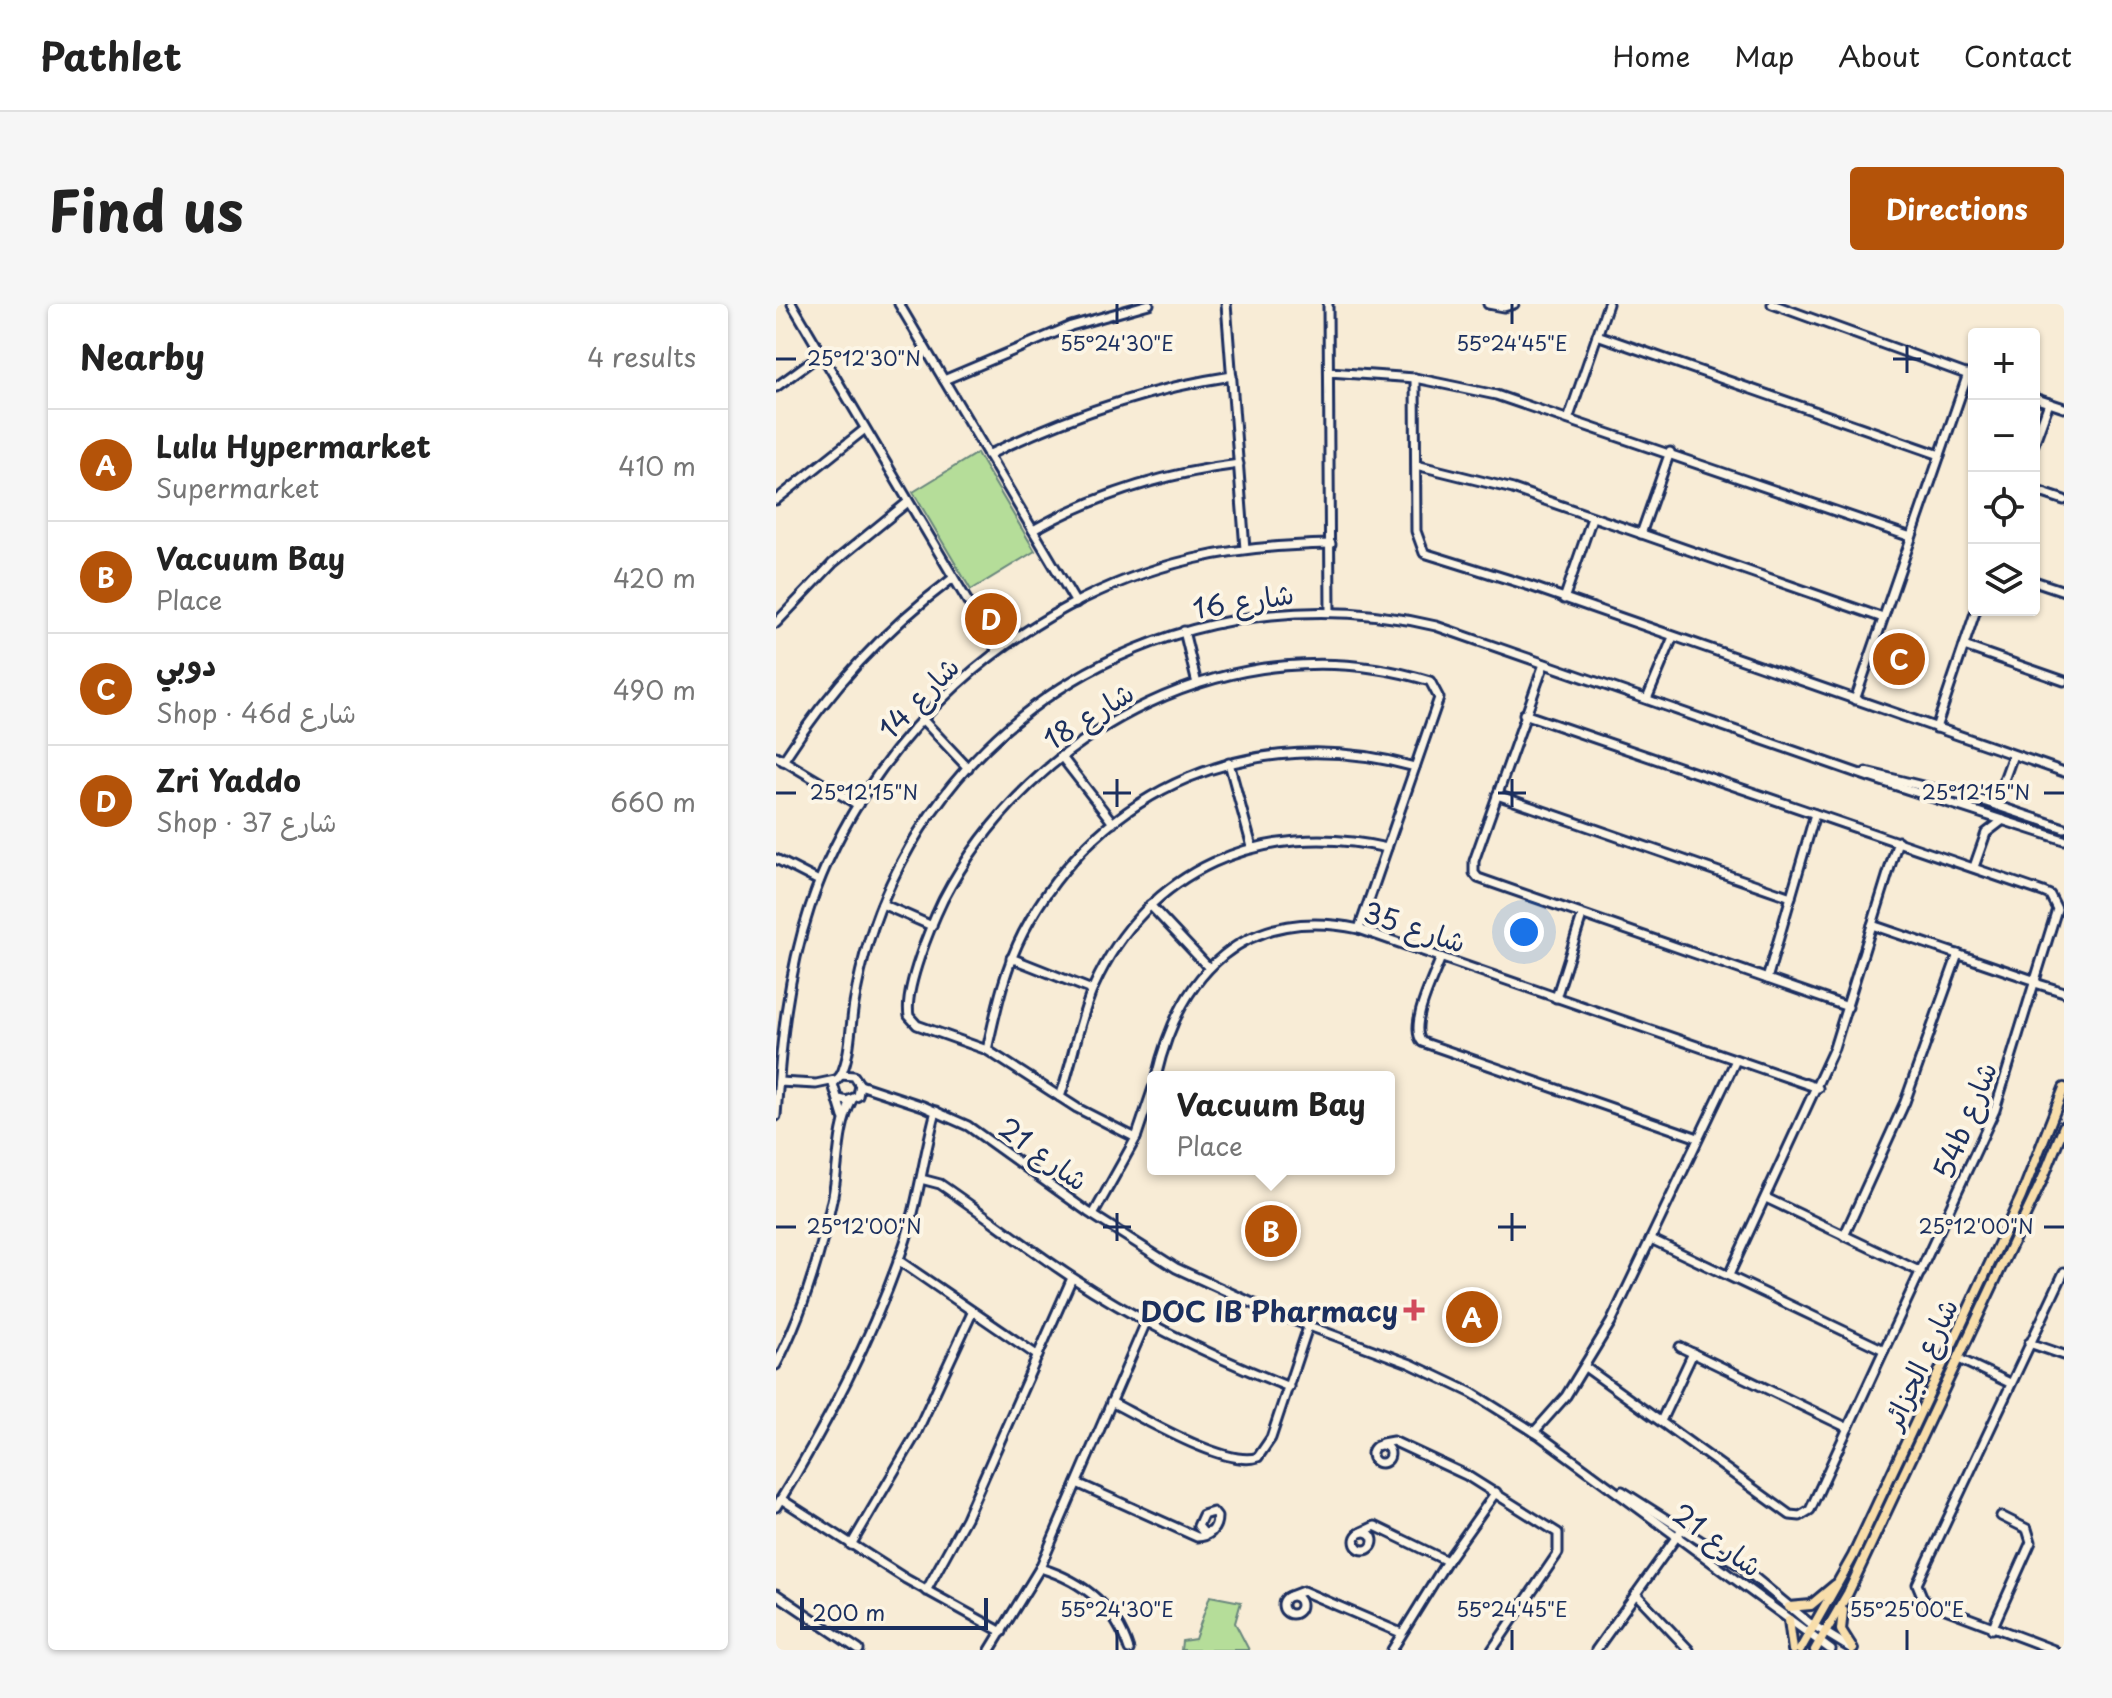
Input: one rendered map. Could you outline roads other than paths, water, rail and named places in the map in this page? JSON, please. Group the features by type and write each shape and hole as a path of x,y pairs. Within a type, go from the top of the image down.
{"main road":[{"name":"شارع الجزائر","path":"1800,1650 1839,1582 2021,1197 2064,1088"},
{"name":"شارع الجزائر","path":"1818,1647 1848,1593 1959,1359 2064,1126"},
{"path":"1789,1607 1814,1604 1839,1582"},
{"path":"1848,1593 1840,1626 1854,1650"},
{"path":"1789,1620 1793,1650"}],"street":[{"path":"792,304 997,651"},
{"path":"944,380 1045,335 1149,304"},
{"path":"1226,304 1245,549"},
{"path":"1328,304 1332,612"},
{"path":"1488,304 1504,307 1514,304"},
{"path":"1569,417 1608,304"},
{"path":"1772,304 1968,375"},
{"path":"901,305 1076,603"},
{"path":"1597,335 1940,455"},
{"path":"776,387 821,354"},
{"path":"1329,372 1415,378 1496,395 1569,417 1911,537"},
{"path":"988,455 1057,422 1115,401 1232,376"},
{"path":"1415,378 1416,531 1420,549 1429,555 2064,772"},
{"path":"1855,700 1968,384"},
{"path":"2040,400 2064,408"},
{"path":"2040,428 2049,403"},
{"path":"776,500 865,429"},
{"path":"1641,534 1670,452"},
{"path":"1033,530 1119,490 1187,472 1239,464"},
{"path":"1416,465 1513,489 1883,618"},
{"path":"2040,492 2064,500"},
{"path":"776,623 833,563 908,502"},
{"path":"1564,599 1592,518"},
{"name":"شارع 14","path":"776,1116 791,979 819,881 858,805 920,721 997,651 1076,603 1167,566 1245,549 1331,544"},
{"path":"858,805 780,759 865,654 953,578"},
{"path":"2040,583 2064,591"},
{"name":"شارع 16","path":"836,1096 838,1077 848,1052 858,979 881,907 918,834 969,766 1019,718 1078,677 1127,652 1181,632 1249,616 1332,612 1386,615 1436,626 2064,840"},
{"path":"1936,728 1974,616"},
{"path":"1181,632 1197,684"},
{"path":"1650,700 1673,637"},
{"path":"1964,646 2064,681"},
{"path":"1541,663 1472,867 1478,878 1848,1007"},
{"name":"شارع 18","path":"987,1050 912,1021 908,1010 932,926 956,876 1017,794 1061,756 1125,713 1197,684 1284,668 1362,668 1430,681 1438,692 1437,705 1415,767"},
{"path":"1524,714 1974,867 1986,833 2004,820"},
{"path":"920,721 969,766"},
{"path":"1136,1138 1060,1097 987,1050 1011,958 1047,893 1077,855 1113,823 1167,787 1229,763 1281,753 1322,751 1362,754 1415,767 1359,929"},
{"path":"2006,808 2001,788 2013,755"},
{"path":"1061,756 1113,823"},
{"path":"1229,763 1252,847"},
{"name":"شارع 16","path":"1856,771 1983,801 2064,828"},
{"path":"1983,801 2001,788"},
{"path":"1497,795 1791,897"},
{"path":"1980,812 1986,833"},
{"path":"1767,979 1815,814"},
{"path":"1060,1097 1092,990 1117,943 1150,905 1189,875 1252,847 1321,839 1387,848"},
{"path":"1729,1275 1818,1088 1848,1007 1898,841"},
{"path":"776,859 819,881"},
{"name":"54b شارع","path":"1661,1421 1786,1512 1800,1516 1810,1510 1995,1110 2057,909 2050,895 1974,867"},
{"path":"1150,905 1209,968"},
{"path":"881,907 932,926"},
{"path":"1556,998 1582,916"},
{"name":"شارع 35","path":"1158,1071 1172,1020 1209,968 1251,939 1284,928 1330,925 1359,929 1818,1088"},
{"path":"1872,925 2064,992"},
{"path":"1844,1236 1905,1102 1958,954"},
{"path":"1441,957 1417,1023 1416,1030 1422,1042 1698,1138"},
{"path":"1011,958 1092,990"},
{"name":"شارع 16","path":"848,1052 854,1076 860,1085"},
{"path":"1536,1433 1585,1367 1651,1239 1736,1060"},
{"path":"779,1080 816,1084 854,1076"},
{"path":"816,1084 836,1096 844,1119"},
{"path":"776,1365 820,1247 835,1183 844,1119 860,1085"},
{"name":"شارع 21","path":"860,1085 938,1112 983,1136 1090,1214 1175,1268 1311,1328 1432,1372 1536,1433 1691,1545 1810,1636 1818,1647 1831,1650"},
{"name":"شارع 21","path":"836,1096 855,1098 882,1095"},
{"path":"1090,1214 1136,1138 1147,1106"},
{"path":"776,1507 845,1381 898,1260 938,1112"},
{"path":"921,1179 940,1184 1072,1278 1146,1322 1230,1364 1289,1387"},
{"path":"1766,1198 1921,1272"},
{"path":"1651,1239 1884,1350"},
{"path":"898,1260 1038,1356"},
{"path":"2054,1650 1930,1604 1919,1596 1917,1584 2064,1272"},
{"path":"926,1591 966,1518 1072,1278"},
{"path":"851,1545 915,1436 972,1313"},
{"path":"990,1650 1040,1568 1146,1322"},
{"path":"1111,1402 1216,1451 1242,1460 1258,1457 1268,1445 1311,1328"},
{"path":"2029,1343 2064,1355"},
{"path":"1680,1347 1848,1428"},
{"path":"1585,1367 1661,1421 1693,1353"},
{"path":"1959,1359 2010,1383"},
{"path":"1382,1443 1388,1453 1383,1464 1374,1461 1374,1450 1382,1443 1393,1441 1496,1492 1554,1528 1560,1546 1492,1650"},
{"path":"1388,1453 1404,1446"},
{"name":"شارع 21","path":"1599,1479 1742,1567 1815,1627 1854,1650"},
{"path":"1077,1483 1197,1537 1211,1532 1217,1523 1216,1514 1207,1512 1198,1522 1180,1529"},
{"path":"1392,1650 1447,1561 1496,1492"},
{"path":"781,1499 926,1591 1002,1632"},
{"path":"1992,1629 2031,1542 2027,1529 2001,1516"},
{"path":"1198,1522 1201,1532 1211,1532"},
{"path":"1392,1535 1373,1540 1368,1549 1359,1549 1356,1540 1362,1532 1375,1526 1447,1561"},
{"path":"1362,1532 1369,1532 1373,1540"},
{"path":"1596,1650 1666,1554 1676,1534 1682,1532 1703,1542"},
{"path":"1666,1554 1691,1545"},
{"path":"1040,1568 1071,1579 1097,1597 1117,1622 1129,1650"},
{"path":"1318,1597 1301,1605 1294,1615 1287,1615 1284,1606 1290,1596 1299,1590 1318,1597 1401,1633"},
{"path":"776,1594 859,1650"},
{"path":"1636,1594 1689,1650"},
{"path":"1290,1596 1300,1598 1301,1605"}],"place":[{"name":"Zri Yaddo","path":"991,619"},
{"name":"دوبي","path":"1899,659"},
{"name":"Vacuum Bay","path":"1271,1231"},
{"name":"DOC IB Pharmacy","path":"1414,1310"},
{"name":"Lulu Hypermarket","path":"1472,1317"}]}
